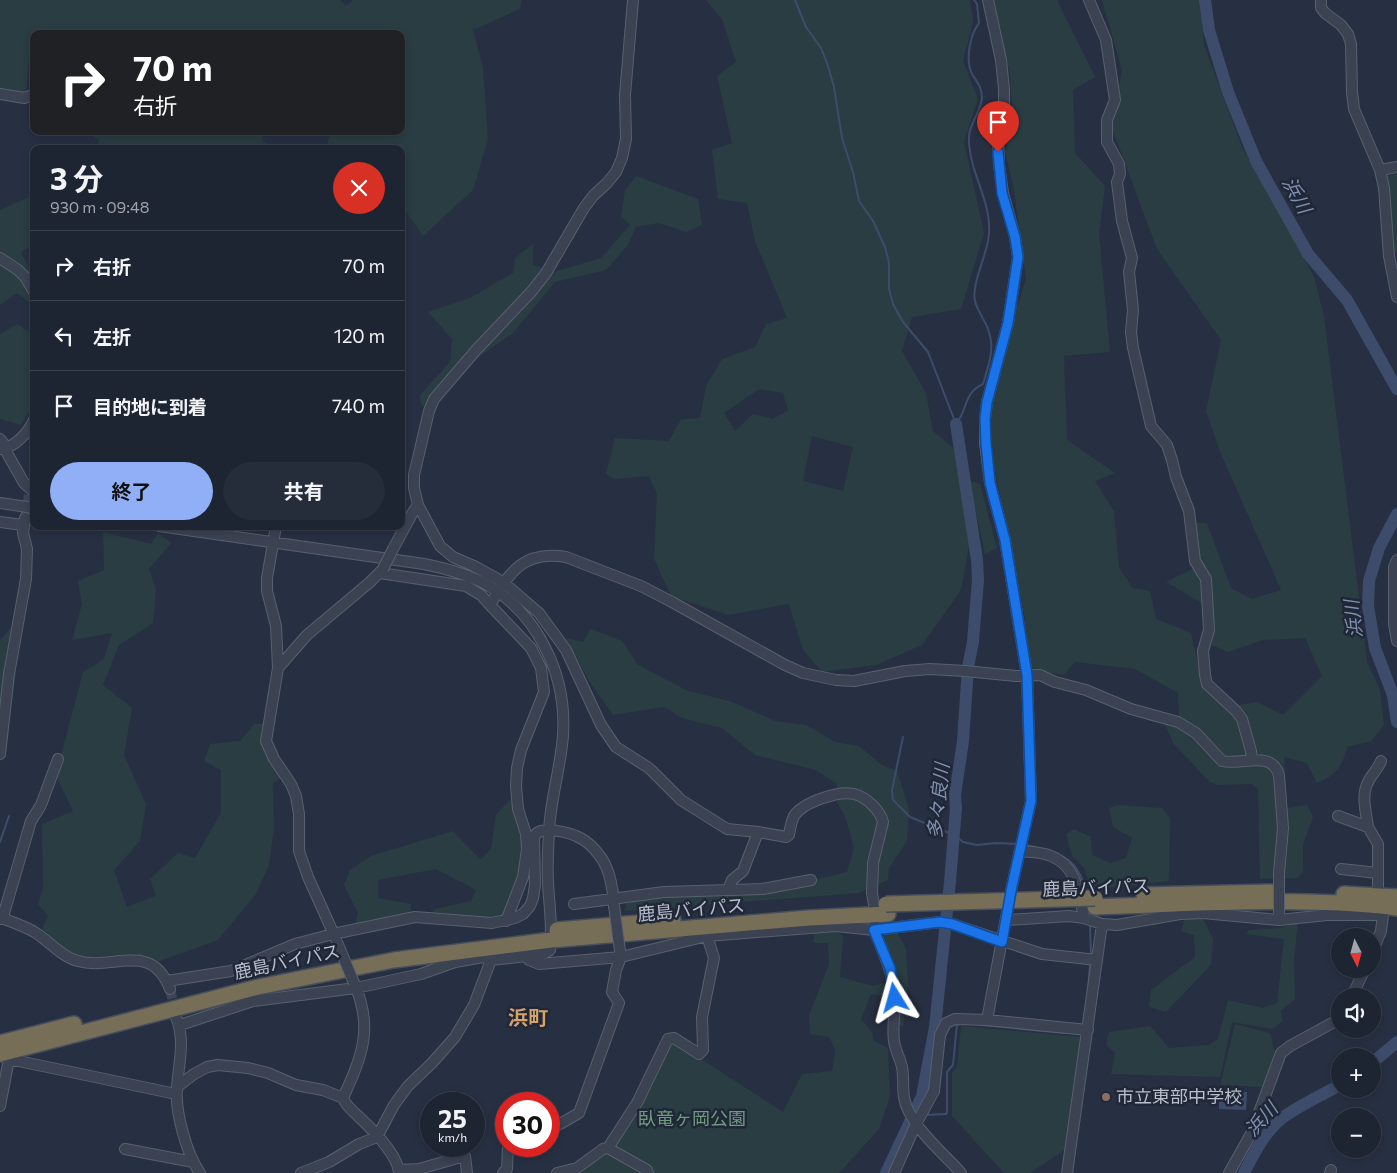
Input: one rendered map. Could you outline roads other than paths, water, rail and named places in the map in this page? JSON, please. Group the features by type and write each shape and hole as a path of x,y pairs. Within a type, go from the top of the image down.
{"highway":[{"name":"鹿島バイパス","path":"4,1050 260,976 396,950 551,935 879,913 1095,903 1254,891 1386,906 1397,897"}],"street":[{"path":"633,0 625,95 626,138 622,158 616,172 584,208 546,273 516,310 477,348 434,400 429,411 414,475 414,488 418,506 440,546 453,557 503,582 539,613 566,650 601,725 616,747 649,768 681,800 727,829 786,837 789,835 794,816 806,805 836,794 853,793 867,800 881,815 882,822 873,863 872,893 879,913 893,982 895,998 893,1039 902,1067 902,1092 909,1112 919,1118 961,1173"},
{"path":"987,1020 1031,801 1027,675 1005,540 990,483 986,443 985,419 987,402 1008,323 1018,257 1015,237 1002,193 998,139 1004,115 1004,89 988,0"},
{"path":"1089,0 1106,40 1115,100 1107,120 1107,142 1119,164 1120,174 1117,182 1122,221 1132,258 1129,272 1133,310 1131,332 1133,348 1151,426 1167,446 1189,511 1195,562 1206,579 1209,630 1203,651 1207,684 1242,719 1252,760"},
{"path":"1321,0 1325,13 1341,25 1348,34 1351,44 1354,109 1380,170 1384,188 1389,256 1397,297"},
{"path":"0,94 24,98 30,96"},
{"path":"1380,170 1397,168"},
{"path":"0,258 18,270 30,285"},
{"path":"3,449 26,433 30,426"},
{"path":"0,439 3,449 30,492"},
{"path":"0,503 30,507"},
{"path":"405,527 418,506"},
{"path":"0,522 24,522 27,549 26,579 9,674 0,754"},
{"path":"188,530 424,564 464,574 483,583 512,604 532,626 550,656 562,697 563,734 549,830 547,878 551,935 549,952 491,960 483,957 456,962 421,974 254,1001 178,1021 182,1052 176,1091 183,1133 193,1162 200,1173"},
{"path":"276,530 267,578 267,591 276,626 278,668 266,740 274,759 291,784 296,796 299,814 300,851 308,877 362,1004 364,1027 363,1051 343,1098"},
{"path":"278,668 307,635 382,571 403,530"},
{"path":"490,605 503,582 528,560 553,555 566,557 641,586 785,665 819,677 854,681 905,671 930,669 1016,676 1040,675 1055,682 1086,690 1131,709 1178,722 1196,733 1222,761 1228,763 1260,760 1272,763 1277,770 1282,828 1279,916"},
{"path":"1397,560 1394,567 1394,624 1397,641"},
{"path":"382,571 466,586 480,595 531,648 541,668 544,692 521,750 517,768 518,809 526,834 527,849 522,877 506,921"},
{"path":"58,759 41,805 31,821 2,919 35,932 63,954 76,961 90,964 130,960 145,963 156,969 168,985 231,971 295,944 335,938 415,917 492,922 506,921 524,914 530,906 535,885 535,834 538,831 549,830 574,835 592,847 606,865 614,903 620,954 612,992 619,1003 579,1113 560,1124"},
{"path":"1381,761 1368,782 1364,796 1368,826 1378,844 1378,873 1386,906 1381,931"},
{"path":"1338,816 1368,826"},
{"path":"728,890 732,880 743,871 758,832"},
{"path":"1020,851 1050,856 1067,866 1077,884 1084,918"},
{"path":"1341,869 1378,873"},
{"path":"574,904 614,903 664,892 763,889 811,880"},
{"path":"1007,920 1069,916 1084,918 1102,924 1117,925 1180,914 1327,915 1386,906"},
{"path":"527,956 529,960 539,964 620,954 707,936 836,926 879,913 952,924 1042,954 1096,960"},
{"path":"1067,1173 1082,1030 1102,924"},
{"path":"557,1173 576,1171 603,1149 608,1148 636,1103 668,1039 674,1038 695,1053 699,1054 702,1050 702,1017 714,958 707,936"},
{"path":"301,1173 329,1162 359,1144 377,1136 394,1105 408,1086 455,1037 474,1005 491,960"},
{"path":"894,1173 919,1118 934,1091 940,1035 946,1023 955,1019 987,1020 1082,1030"},
{"path":"1229,1173 1252,1134 1280,1054 1290,1046 1331,1024"},
{"path":"0,1106 4,1050 176,1091"},
{"path":"176,1091 194,1074 206,1067 218,1065 248,1068 268,1073 296,1085 323,1090 343,1098 346,1105 390,1152 399,1171 419,1169 465,1156 467,1173"},
{"path":"608,1148 647,1170 648,1173"},
{"path":"125,1149 193,1162"},
{"path":"503,1173 508,1169 508,1157"}],"water":[{"path":"1219,1091 1247,1092 1246,1110 1219,1109"}],"waterway":[{"path":"795,0 806,27 821,48 827,63 834,87 842,138 853,172 859,201 873,221 885,247 889,263 889,289 893,304 903,322 928,352 956,424"},
{"path":"956,424 972,392 983,384 991,351 991,338 976,305 974,294 989,234 987,210 972,162 969,137 982,98 980,88 972,74 969,62 971,41 979,23 977,4 974,0"},
{"name":"浜川","path":"1205,0 1209,30 1228,92 1256,161 1308,254 1347,300 1397,389"},
{"name":"多々良川","path":"886,1173 922,1096 935,1027 950,882 956,808 955,795 963,741 968,667 973,642 978,580 977,560 956,424"},
{"name":"浜川","path":"1397,514 1379,548 1369,581 1368,606 1375,648 1393,695 1397,722"},
{"path":"903,737 892,790 893,800 910,817 954,835 963,842 977,845 996,843 1018,844"},
{"path":"0,842 9,816"},
{"path":"1025,845 1035,847"},
{"path":"1061,856 1078,870 1085,891"},
{"path":"1087,903 1089,916"},
{"path":"1090,923 1091,956"},
{"path":"1088,991 1090,963"},
{"path":"924,1115 946,1114 947,1112 947,1072 953,1065 957,1024"},
{"path":"981,1025 1064,1033"},
{"name":"浜川","path":"1381,1055 1397,1042"},
{"name":"浜川","path":"1244,1173 1261,1142 1278,1121 1331,1090"}],"tunnel":[{"path":"25,518 29,495"},
{"path":"170,989 176,1015"}],"place":[{"name":"市立東部中学校","path":"1106,1097"}],"district":[{"name":"浜町","path":"528,1018"}],"park label":[{"name":"臥竜ヶ岡公園","path":"692,1119"}]}
